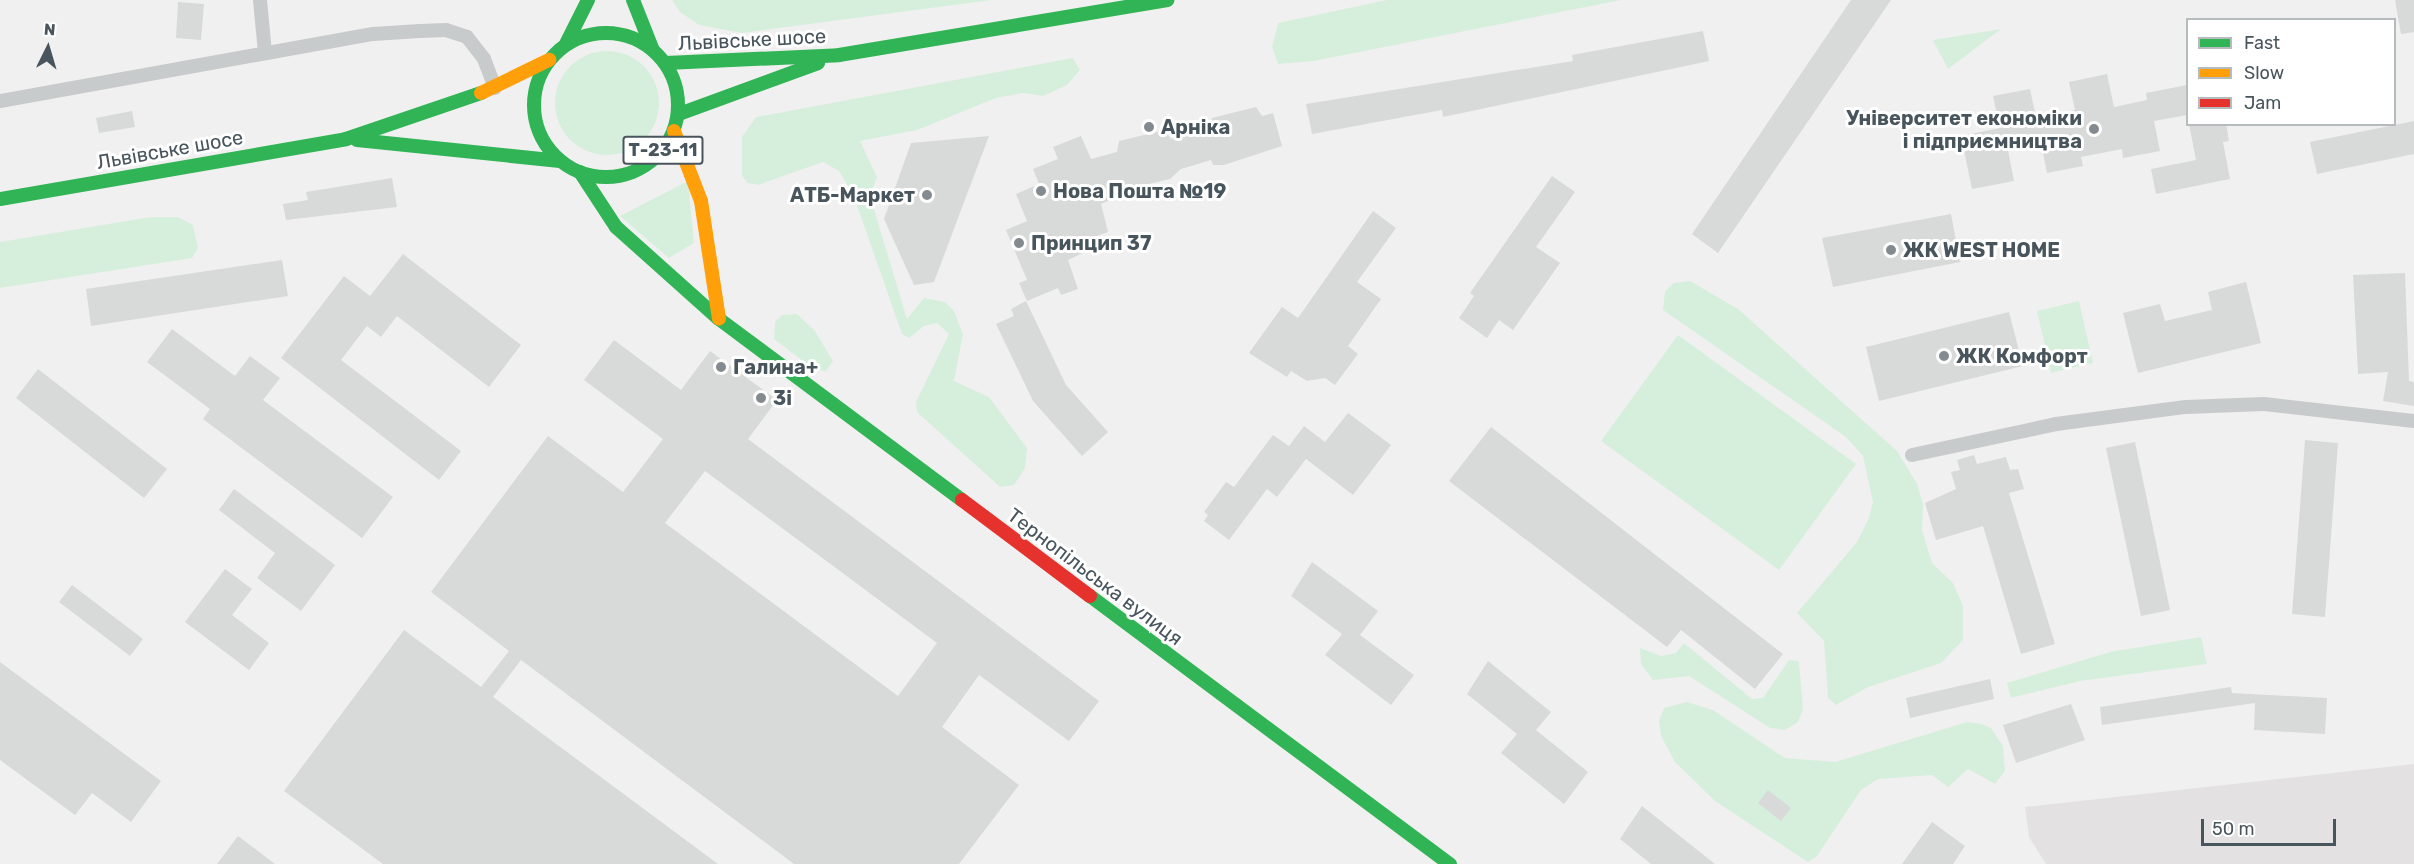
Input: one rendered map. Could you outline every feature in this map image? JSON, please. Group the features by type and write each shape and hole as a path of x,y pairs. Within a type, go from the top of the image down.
{"main road":[{"name":"Т-23-11","path":"566,44 588,0"},
{"name":"Т-23-11","path":"633,0 652,48 666,63 676,85 679,114 674,131 646,166 613,176 580,172 560,161 545,144 535,112 538,79 549,60 566,44 586,35 609,32 652,48"},
{"name":"Львівське шосе","path":"666,63 839,55 1167,0"},
{"name":"Львівське шосе","path":"679,114 839,55"},
{"name":"Львівське шосе","path":"0,199 346,139 495,88 549,60"},
{"name":"Т-23-11","path":"674,131 701,201 719,319"},
{"name":"Львівське шосе","path":"346,139 560,161"},
{"name":"Тернопільська вулиця","path":"580,172 616,227 719,319 1450,864"}],"street":[{"path":"260,0 265,53"},
{"path":"0,101 373,34 446,30 467,37 484,59 495,88"},
{"path":"1912,455 2056,424 2186,407 2264,404 2414,421"}],"shaded area":[{"path":"2414,764 2414,864 2046,864 2029,837 2025,807"}],"green space":[{"path":"672,0 992,0 742,33 699,25 680,12"},
{"path":"1387,0 1621,0 1314,61 1278,64 1272,47 1278,23"},
{"path":"2001,29 1948,69 1933,40"},
{"path":"607,51 627,55 644,66 655,83 659,103 655,123 644,140 627,151 607,155 587,151 570,140 559,123 555,103 559,83 570,66 587,55"},
{"path":"1073,58 1080,70 1067,85 1043,96 1023,93 996,98 917,130 860,141 877,177 870,196 907,319 924,298 945,302 954,311 963,334 954,381 989,397 1027,448 1025,468 1014,485 1000,487 917,412 916,402 949,334 937,323 924,326 909,338 902,334 853,194 839,171 823,162 758,185 748,183 742,176 742,137 756,117"},
{"path":"688,181 694,243 669,258 620,216"},
{"path":"151,217 178,217 193,225 198,248 192,258 0,288 0,242"},
{"path":"1690,281 1738,309 1897,451 1917,484 1923,504 1922,530 1932,563 1953,583 1963,606 1963,640 1941,663 1868,687 1836,705 1828,698 1824,641 1797,613 1857,542 1869,518 1873,502 1863,456 1846,437 1663,310 1665,291 1674,283"},
{"path":"2079,301 2093,363 2051,373 2037,311"},
{"path":"797,314 815,331 833,361 826,371 815,370 774,339 775,322 782,315"},
{"path":"1678,335 1856,464 1779,570 1601,441"},
{"path":"2201,637 2207,664 2080,681 2011,698 2007,683 2110,652"},
{"path":"1684,643 1752,699 1763,698 1789,660 1799,661 1803,709 1798,722 1785,730 1770,728 1689,676 1653,680 1641,664 1640,648 1661,656 1676,653"},
{"path":"1687,702 1713,710 1785,758 1835,762 1967,722 1981,724 1991,728 2003,746 2005,771 1995,784 1968,769 1948,787 1932,775 1878,779 1861,790 1817,856 1808,862 1715,801 1675,762 1661,736 1659,721 1664,708"}],"building":[{"path":"1851,0 1891,0 1718,253 1692,234"},
{"path":"2395,0 2414,0 2414,32 2401,34"},
{"path":"178,2 204,4 201,40 176,38"},
{"path":"1703,31 1709,61 1443,117 1442,110 1312,134 1306,104 1573,61 1572,55"},
{"path":"2107,74 2114,107 2147,100 2146,93 2186,85 2186,115 2154,121 2160,151 2123,158 2122,149 2081,157 2083,166 2047,173 2041,143 2008,150 2014,181 1972,189 1961,136 2000,128 1993,96 2030,89 2036,118 2075,110 2069,82"},
{"path":"1256,107 1262,116 1273,113 1282,146 1224,165 1213,165 1211,160 1181,169 1170,179 1106,194 1108,201 1101,204 1108,232 1094,237 1095,241 1087,245 1089,250 1068,260 1078,289 1061,295 1058,288 1027,301 1019,283 1027,280 1006,230 1027,221 1016,194 1039,184 1033,169 1058,159 1053,147 1081,136 1091,159 1117,152 1119,141 1165,130 1171,139 1210,129 1212,118"},
{"path":"132,111 135,127 99,133 96,118"},
{"path":"2414,121 2414,154 2317,174 2310,142"},
{"path":"2189,126 2226,126 2229,141 2223,142 2230,179 2156,194 2151,169 2196,160"},
{"path":"989,136 934,282 914,285 884,219 911,143"},
{"path":"1552,176 1575,192 1536,247 1560,263 1513,330 1499,320 1487,338 1459,318 1474,296 1470,293"},
{"path":"392,178 397,207 286,220 283,204 308,200 306,192"},
{"path":"1373,211 1396,228 1357,282 1381,299 1348,346 1358,354 1335,385 1325,378 1307,381 1291,371 1287,377 1249,353 1282,307 1298,318"},
{"name":"ЖК WEST HOME","path":"1951,214 1960,262 1833,287 1822,238"},
{"path":"403,254 521,345 489,387 397,316 381,337 367,326 341,360 461,451 439,480 281,358 344,276 370,296"},
{"path":"282,260 288,296 91,326 86,289"},
{"path":"2405,273 2409,381 2414,382 2414,406 2383,401 2388,372 2358,374 2353,275"},
{"path":"2246,282 2261,343 2138,373 2123,313 2160,304 2165,321 2212,310 2208,292"},
{"path":"1026,301 1066,385 1108,432 1082,456 1033,401 996,324 1014,316 1011,309"},
{"name":"ЖК Комфорт","path":"2009,312 2023,366 1879,401 1866,347"},
{"path":"172,329 235,376 250,356 280,378 263,400 393,497 362,538 203,419 210,409 147,362"},
{"path":"614,340 681,390 710,351 777,400 748,439 1099,701 1069,741 979,675 942,727 1019,785 959,864 794,864 521,660 493,697 718,864 383,864 284,791 404,630 481,687 509,651 431,592 548,436 623,492 663,439 584,380","holes":["705,471 937,643 898,696 665,523"]},
{"path":"38,369 167,469 144,498 16,398"},
{"path":"1348,413 1391,445 1353,495 1306,459 1277,497 1267,489 1229,540 1204,521 1208,515 1204,512 1226,482 1234,487 1273,435 1289,446 1304,426 1325,442"},
{"path":"1491,427 1783,654 1755,689 1681,630 1667,647 1449,481"},
{"path":"2305,440 2338,443 2325,617 2292,614"},
{"path":"2135,442 2170,610 2141,616 2106,448"},
{"path":"1974,455 1977,464 2006,457 2010,470 2018,469 2024,489 2009,493 2055,644 2021,654 1983,526 1936,540 1925,503 1956,489 1951,472 1960,470 1957,460"},
{"path":"234,489 335,565 301,611 257,578 275,553 219,510"},
{"path":"1312,562 1378,611 1360,635 1414,675 1391,705 1325,655 1342,634 1291,596"},
{"path":"225,569 252,589 232,615 269,643 249,670 185,622"},
{"path":"72,585 143,639 130,656 59,602"},
{"path":"1488,661 1551,712 1536,730 1588,772 1564,804 1501,753 1517,734 1467,694"},
{"path":"0,662 161,781 131,822 92,793 75,815 0,760"},
{"path":"1990,679 1994,699 1910,718 1906,698"},
{"path":"2231,687 2232,693 2327,698 2325,734 2254,730 2255,703 2102,725 2100,707"},
{"path":"2071,704 2085,740 2016,763 2003,725"},
{"path":"1768,790 1791,808 1781,821 1758,803"},
{"path":"1642,806 1715,864 1651,864 1620,839"},
{"path":"1932,822 1965,846 1953,864 1902,864"},
{"path":"238,836 275,864 217,864"}],"traffic: fast":[{"path":"566,44 588,0"},
{"path":"633,0 652,48"},
{"path":"666,63 839,55 1167,0"},
{"path":"606,33 634,38 657,54 673,77 678,105 673,133 657,156 634,172 606,177 578,172 555,156 539,133 534,105 539,77 555,54 578,38 606,33"},
{"path":"679,114 818,63"},
{"path":"0,199 346,139 481,93"},
{"path":"357,140 560,161"},
{"path":"580,172 616,227 719,319 962,500"},
{"path":"1090,596 1450,864"}],"traffic: slow":[{"path":"481,93 549,60"},
{"path":"674,131 701,201 719,319"}],"traffic: jam":[{"path":"962,500 1090,596"}],"place":[{"name":"Арніка","path":"1149,127"},
{"name":"Університет економіки і підприємництва","path":"2094,129"},
{"name":"Нова Пошта №19","path":"1041,191"},
{"name":"АТБ-Маркет","path":"927,195"},
{"name":"Принцип 37","path":"1019,243"},
{"name":"ЖК WEST HOME","path":"1891,250"},
{"name":"ЖК Комфорт","path":"1944,356"},
{"name":"Галина+","path":"721,367"},
{"name":"3і","path":"761,398"}]}
